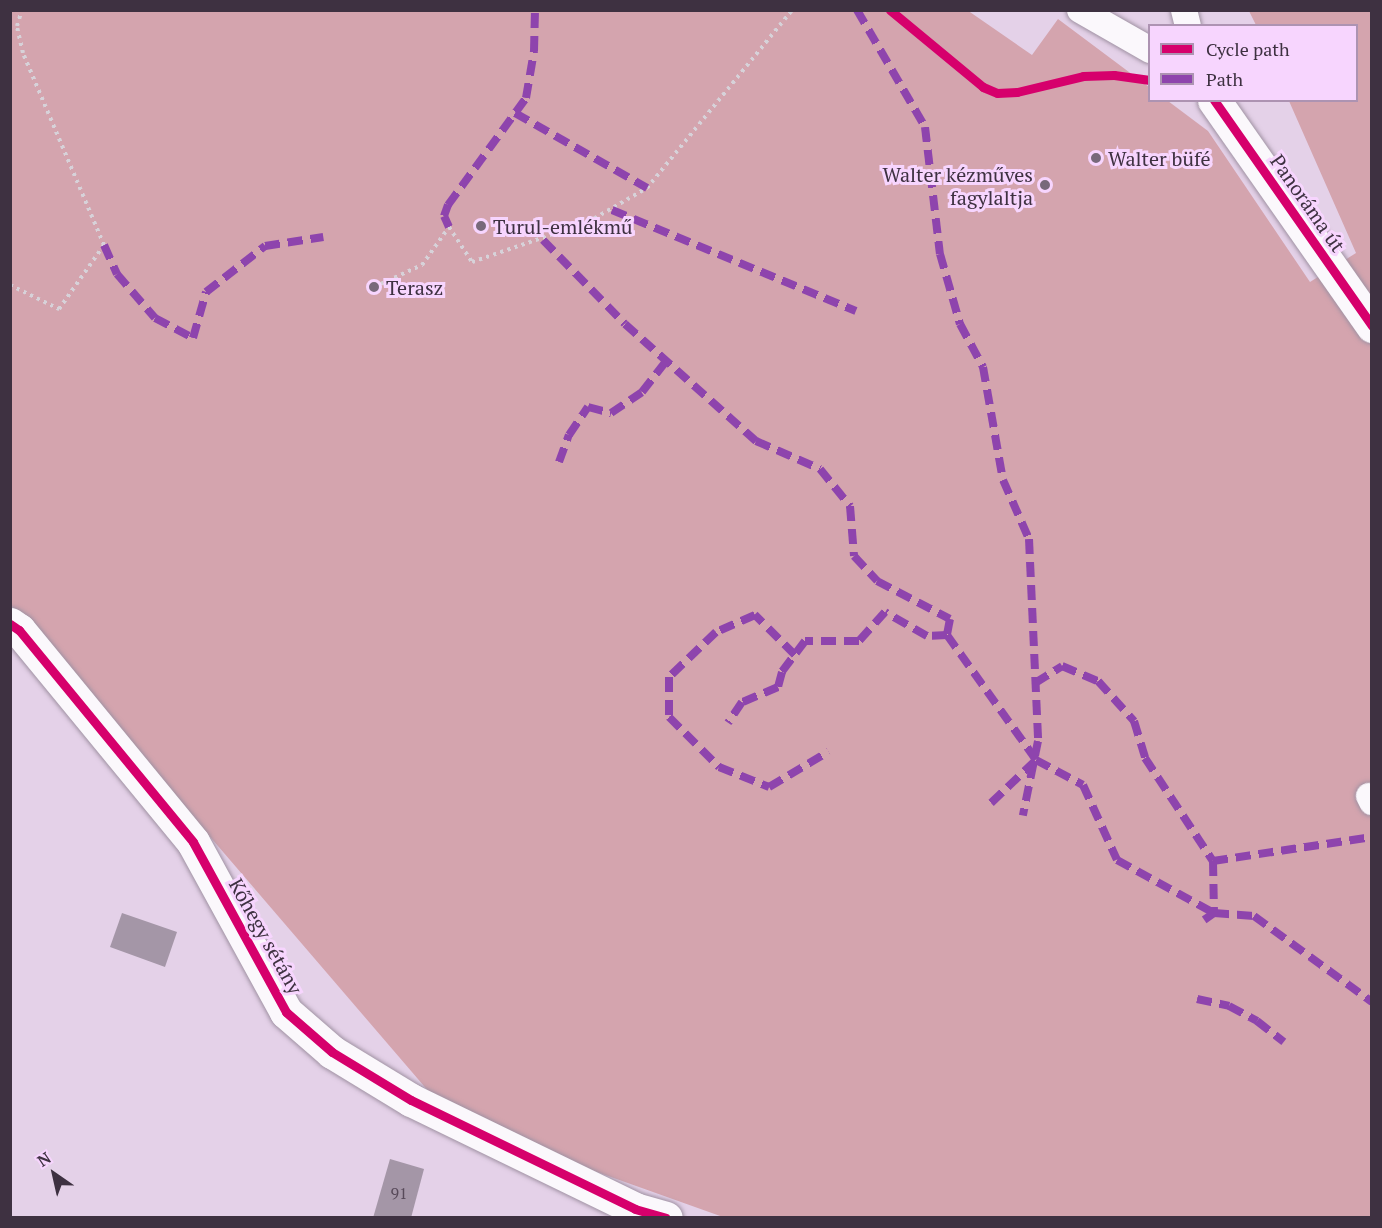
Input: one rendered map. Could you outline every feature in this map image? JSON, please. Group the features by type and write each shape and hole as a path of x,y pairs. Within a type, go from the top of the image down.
{"street":[{"name":"Panoráma út","path":"1215,102 1371,326"},
{"name":"Kőhegy sétány","path":"10,624 19,630 193,842 286,1012 332,1052 411,1100 635,1209 666,1218"}],"lane":[{"path":"1080,10 1148,49"}],"path":[{"path":"10,285 59,309 104,245 23,53 17,26 22,10"},
{"path":"374,287 422,265 449,227 472,262 588,222 647,188 792,10"},
{"path":"890,10 983,87 997,93 1017,92 1083,76 1124,76"}],"shaded area":[{"path":"967,10 1032,55 1058,19 1148,86 1148,102 1169,102 1208,131 1310,282 1356,253 1289,102 1358,102 1358,24 1256,24 1249,11 1371,11 1371,1217 723,1217 454,1121 11,605 10,11"}],"building":[{"path":"122,913 177,932 165,967 110,947"},
{"path":"390,1159 424,1169 411,1218 373,1218"}],"marked path":[{"path":"449,227 444,216 448,205 526,98 534,51 535,10"},
{"path":"857,10 925,127 940,254 960,324 983,367 1003,480 1029,539 1038,741 1023,815"},
{"path":"515,113 647,188"},
{"path":"612,210 856,311"},
{"path":"104,245 117,274 155,318 193,338 206,292 265,246 323,237"},
{"path":"543,240 625,324 756,441 820,469 850,506 854,556 877,581 950,619 947,635 927,636 885,612 859,641 805,641 782,672 778,687 742,702 728,723"},
{"path":"559,462 569,435 588,407 611,413 642,392 666,361"},
{"path":"795,655 755,615 716,632 669,677 669,717 719,767 769,787 828,752"},
{"path":"947,635 1036,760 1083,785 1117,860 1214,913 1204,920"},
{"path":"1035,683 1062,666 1098,681 1134,721 1145,758 1213,861 1214,913 1254,916 1372,1002"},
{"path":"991,803 1035,761"},
{"path":"1213,861 1372,837"},
{"path":"1197,999 1229,1006 1257,1021 1284,1042"}],"cycle path":[{"path":"890,10 983,87 997,93 1017,92 1083,76 1114,75 1148,80"},
{"path":"1215,102 1372,326"},
{"path":"10,624 19,630 193,842 286,1012 332,1052 411,1100 635,1209 666,1218"}],"place":[{"name":"Walter büfé","path":"1096,158"},
{"name":"Walter kézműves fagylaltja","path":"1045,185"},
{"name":"Turul-emlékmű","path":"481,226"},
{"name":"Terasz","path":"374,287"}]}
